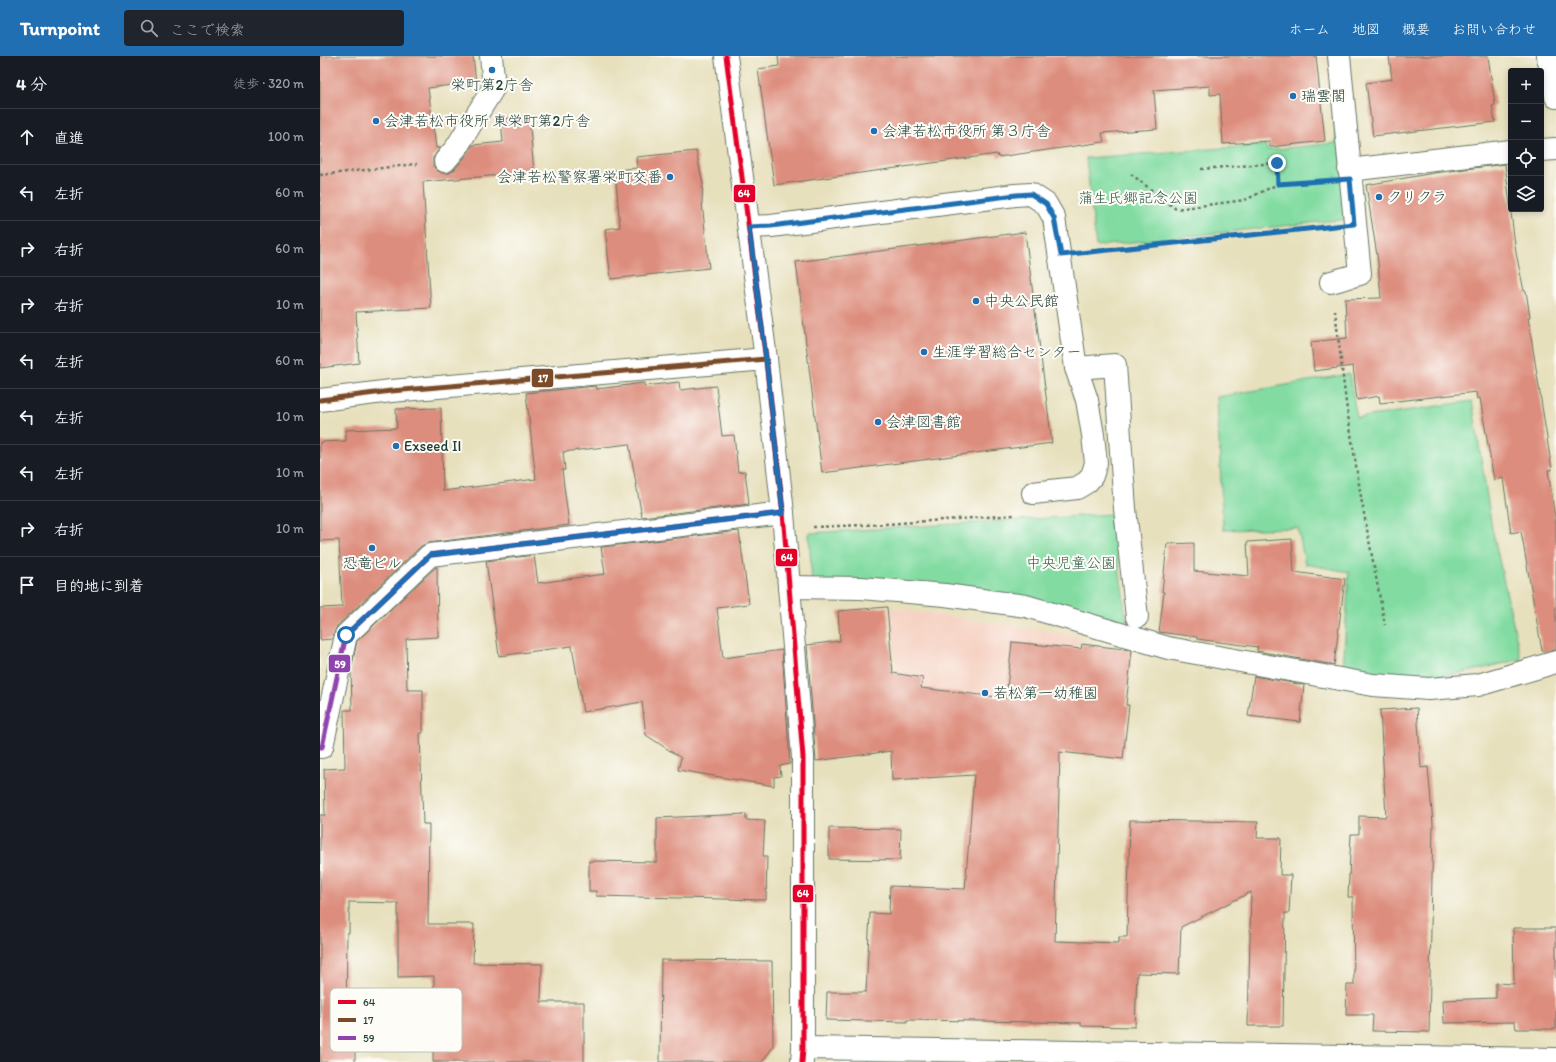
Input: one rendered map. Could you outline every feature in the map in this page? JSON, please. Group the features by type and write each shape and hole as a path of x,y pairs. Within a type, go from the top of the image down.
{"main road":[{"path":"445,161 456,148 494,86 491,56"},
{"path":"726,56 766,359 784,521 803,758 803,1055 1556,1059"},
{"path":"1331,282 1360,274 1339,56"},
{"path":"1548,56 1556,97"},
{"path":"1544,150 1556,149"},
{"path":"1350,175 1508,151"},
{"path":"749,227 771,226 1016,195 1031,194 1046,204 1054,218 1061,255 1064,293 1076,368 1087,400 1096,463 1092,476 1087,482 1077,488 1033,493"},
{"path":"320,400 391,391 766,359"},
{"path":"1076,368 1115,365 1125,509 1137,617"},
{"path":"320,747 322,747 346,635 430,555 784,521"},
{"path":"789,587 861,588 945,595 1026,606 1168,648 1374,686 1429,689 1478,684 1556,662"}],"path":[{"path":"320,175 445,161"},
{"path":"1201,169 1277,163 1278,184"},
{"path":"1131,174 1176,209 1245,200 1278,184 1350,175"},
{"path":"1061,255 1354,224"},
{"path":"1331,282 1346,403 1362,503 1385,626"},
{"path":"784,521 886,524 1016,515"}],"shaded area":[{"name":"若松第一幼稚園","path":"890,608 1079,636 1063,765 903,751"}],"green space":[{"name":"蒲生氏郷記念公園","path":"1330,56 1348,219 1096,246 1086,158 1266,145 1267,150 1336,143"},
{"path":"1349,374 1357,418 1472,401 1492,528 1521,659 1473,671 1425,678 1379,677 1343,671 1349,572 1305,564 1298,528 1223,530 1217,397"},
{"name":"中央児童公園","path":"1112,514 1127,625 812,585 809,533"}],"building":[{"path":"320,56 473,56 476,82 428,88 436,148 440,148 433,158 433,166 442,173 450,173 466,156 473,145 503,142 501,119 529,116 534,172 423,182 431,308 356,312 359,363 320,368"},
{"path":"778,56 1316,56 1325,141 1270,147 1270,141 1223,144 1220,94 1210,95 1210,86 1154,90 1157,129 1102,133 1104,142 998,157 997,154 774,185 758,69 779,66"},
{"path":"1389,56 1488,56 1495,105 1492,106 1495,122 1373,136 1366,83 1392,79"},
{"path":"696,151 703,184 702,202 709,268 611,279 605,229 620,227 615,170 637,168 636,157"},
{"path":"1505,164 1508,188 1508,212 1511,212 1516,253 1524,291 1526,291 1530,317 1528,317 1552,470 1548,470 1556,525 1556,650 1542,651 1521,531 1511,533 1503,478 1494,480 1480,398 1477,399 1476,392 1380,403 1379,396 1357,400 1353,366 1314,371 1311,342 1347,338 1345,299 1381,298 1378,262 1366,185 1434,173"},
{"name":"生涯学習総合センター","path":"1025,232 1052,443 822,473 796,262"},
{"path":"679,382 680,390 716,386 722,436 734,435 738,472 745,471 749,504 642,517 629,444 563,452 565,470 562,470 569,525 428,543 421,546 337,626 332,639 320,640 320,608 342,607 339,540 320,541 320,442 346,441 346,430 397,428 396,409 441,408 443,491 536,479 526,393 596,386 597,389 644,383 644,386"},
{"path":"739,531 749,604 717,608 723,658 782,650 790,764 780,766 781,776 774,777 774,786 678,770 681,758 646,735 642,702 583,712 572,646 499,656 486,561 534,555 538,583 605,574 601,547"},
{"path":"1292,539 1294,572 1345,579 1334,665 1257,651 1258,647 1197,639 1197,637 1159,632 1164,592 1162,592 1167,544 1194,543 1194,571 1249,576 1247,542"},
{"path":"437,567 438,637 406,639 407,690 423,690 423,733 420,733 423,824 429,824 428,924 474,924 473,963 542,964 541,1002 584,1002 584,1062 433,1062 433,1052 462,1052 462,988 434,988 434,976 398,977 398,903 349,902 346,988 330,988 330,1052 355,1052 355,1062 320,1062 320,815 325,815 324,769 345,768 344,710 352,710 351,670 357,641"},
{"path":"887,607 893,673 923,678 921,688 1006,698 1012,642 1081,649 1082,644 1132,650 1126,705 1129,705 1123,759 1060,752 1055,941 1119,943 1119,937 1127,937 1130,820 1258,822 1257,838 1281,838 1280,875 1291,875 1289,913 1285,913 1283,1026 1248,1026 1251,892 1181,927 1179,974 1137,973 1135,1027 1081,1026 1081,1023 826,1020 827,992 866,992 870,913 889,914 890,886 965,889 974,775 892,780 891,751 816,761 807,645 840,641 838,611"},
{"path":"1254,676 1304,685 1300,722 1248,716"},
{"path":"1417,708 1421,768 1428,767 1433,824 1429,1032 1372,1031 1373,1015 1346,1015 1347,985 1354,985 1353,897 1348,897 1351,834 1359,834 1359,816 1386,817 1380,710"},
{"path":"746,814 746,820 765,821 763,856 767,856 766,900 596,896 596,891 589,891 589,861 657,862 657,818"},
{"path":"829,828 901,829 900,860 829,859"},
{"path":"1513,928 1556,928 1556,1029 1516,1029 1515,1022 1444,1023 1443,1000 1496,998 1496,983 1514,984"},
{"path":"661,960 772,961 773,1047 762,1062 660,1062"}],"transit line":[{"name":"64","path":"726,56 766,359 783,513 803,757 802,1062"},
{"name":"17","path":"320,400 391,391 766,359"},
{"name":"59","path":"320,747 322,747 346,635 430,555 783,513"}],"place":[{"name":"栄町第2庁舎","path":"492,70"},
{"name":"瑞雲閣","path":"1293,96"},
{"name":"会津若松市役所 東栄町第2庁舎","path":"376,121"},
{"name":"会津若松市役所 第３庁舎","path":"874,131"},
{"name":"会津若松警察署栄町交番","path":"670,177"},
{"name":"クリクラ","path":"1379,197"},
{"name":"中央公民館","path":"976,301"},
{"name":"生涯学習総合センター","path":"924,352"},
{"name":"会津図書館","path":"878,422"},
{"name":"Exseed II","path":"396,446"},
{"name":"恐竜ビル","path":"372,548"},
{"name":"若松第一幼稚園","path":"985,693"}],"route":[{"path":"346,635 430,555 783,513 766,359 749,227 771,226 1031,194 1046,204 1054,218 1061,255 1354,224 1350,179 1278,184 1277,163"}]}
